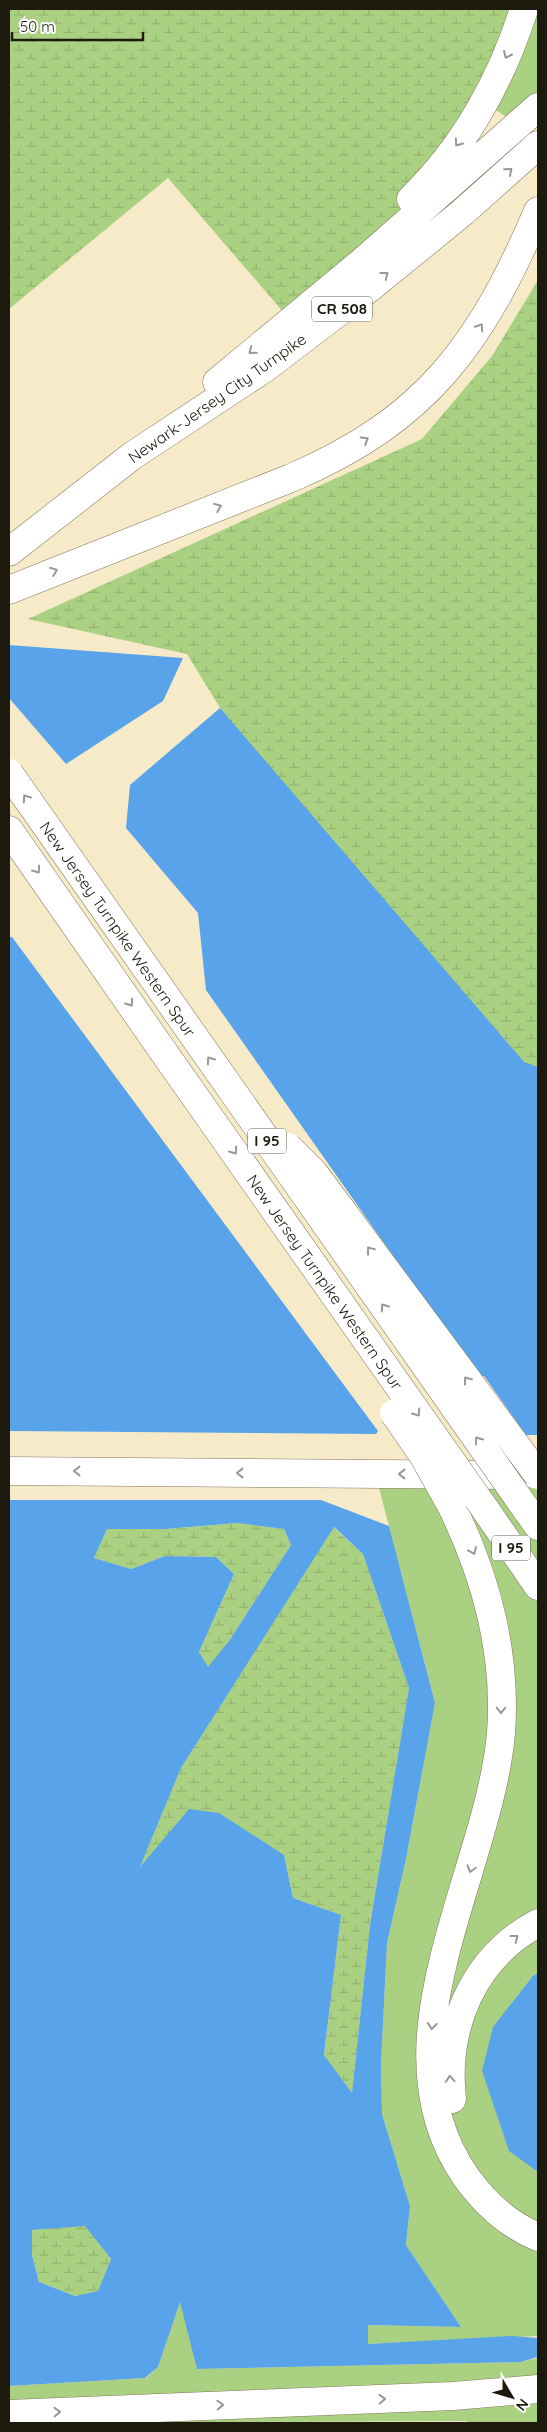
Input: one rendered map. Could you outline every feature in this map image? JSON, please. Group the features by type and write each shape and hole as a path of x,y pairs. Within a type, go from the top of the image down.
{"highway":[{"path":"291,322 428,182 451,152 494,84 524,9"},
{"name":"Newark-Jersey City Turnpike","path":"291,322 538,107"},
{"name":"Newark-Jersey City Turnpike","path":"9,552 132,456 265,368 361,295 432,238 538,145"},
{"path":"9,590 291,478 335,458 377,433 428,390 449,369 470,342 496,299 538,211"},
{"name":"CR 508","path":"132,456 250,353 291,322"},
{"name":"New Jersey Turnpike Western Spur","path":"9,773 532,1517"},
{"name":"New Jersey Turnpike Western Spur","path":"9,830 538,1586"},
{"path":"165,1054 213,1156 412,1439 452,1506 475,1556 486,1591 498,1652 502,1710 499,1750 492,1792 445,1959 437,1996 430,2046 433,2092 448,2147 470,2181 498,2212 538,2237"},
{"path":"227,1083 314,1173 538,1475"},
{"path":"9,1471 538,1475"},
{"path":"538,1923 517,1936 500,1950 472,1987 455,2028 450,2073 456,2114 465,2139 478,2163 504,2193 538,2218"},
{"path":"9,2414 469,2395 538,2389"}],"green space":[{"path":"9,9 524,9 416,194 291,321 168,178 9,309"},
{"path":"524,9 538,9 538,107 518,125 484,102"},
{"path":"538,280 538,1067 524,1063 222,711 187,654 28,619 422,439 492,356"},
{"path":"378,1484 538,1488 538,2336 368,2344 368,2325 461,2327 406,2245 410,2206 382,2114 381,2064 387,1943 406,1859 435,1703"},
{"path":"237,1523 284,1529 291,1545 229,1641 208,1668 199,1652 234,1574 216,1557 165,1556 131,1569 94,1558 107,1529 167,1529"},
{"path":"333,1527 363,1554 409,1688 370,1925 352,2094 324,2055 341,1915 293,1898 284,1855 139,1869 181,1768"},
{"path":"85,2225 111,2259 98,2291 75,2296 39,2282 32,2255 32,2230"},
{"path":"180,2301 198,2369 521,2362 538,2358 538,2422 9,2423 9,2386 146,2378 158,2367"}],"water":[{"path":"9,645 183,658 163,701 66,764 9,698"},
{"path":"220,708 524,1062 538,1067 538,1435 526,1435 484,1376 479,1378 206,990 198,913 126,828 130,785"},
{"path":"9,937 12,937 378,1431 376,1434 9,1431"},
{"path":"9,1500 321,1500 389,1526 435,1703 406,1859 387,1943 381,2064 382,2114 410,2206 406,2245 461,2327 368,2325 368,2344 512,2336 538,2338 538,2357 521,2362 197,2369 180,2302 158,2367 145,2378 9,2386","holes":["237,1523 284,1529 291,1545 229,1641 208,1667 199,1652 234,1574 216,1557 165,1556 131,1569 94,1558 107,1529 166,1529","334,1527 363,1554 409,1688 370,1925 352,2093 324,2055 341,1915 293,1898 284,1855 219,1813 189,1809 140,1867 181,1768","85,2226 111,2259 98,2291 75,2296 39,2282 32,2255 32,2230"]},
{"path":"538,1973 538,2172 509,2151 482,2071 493,2027 533,1976"}]}
